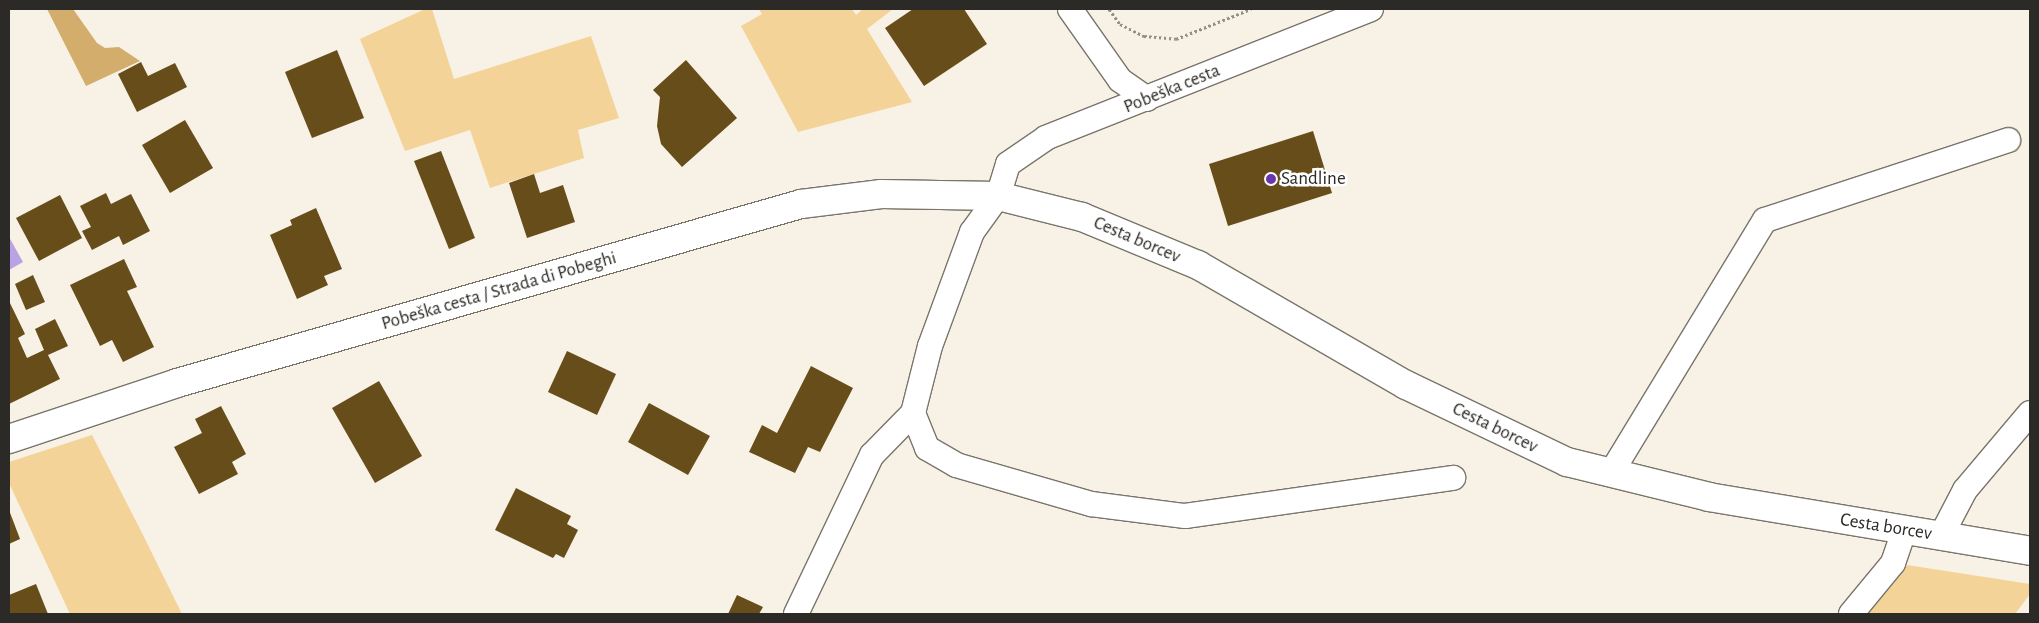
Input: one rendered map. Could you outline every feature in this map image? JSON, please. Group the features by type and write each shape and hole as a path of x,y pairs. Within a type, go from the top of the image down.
{"street":[{"path":"1070,9 1120,80 1147,99"},
{"name":"Pobeška cesta","path":"913,413 930,346 972,232 998,196 1008,164 1046,138 1372,9"},
{"path":"1611,473 1765,220 2008,140"},
{"name":"Pobeška cesta / Strada di Pobeghi","path":"9,439 186,380 801,204 881,194 998,196"},
{"name":"Cesta borcev","path":"998,196 1082,217 1198,265 1406,385 1567,462 1709,497 2030,551"},
{"path":"1941,536 1965,490 2030,412"},
{"path":"796,614 872,455 913,413 927,448 956,464 1091,504 1185,516 1453,478"},
{"path":"1851,614 1893,563 1904,531"}],"path":[{"path":"1109,9 1120,24 1144,36 1176,39 1251,9"}],"shaded area":[{"path":"47,9 73,9 97,43 105,48 119,47 140,61 86,86"},
{"path":"425,9 432,9 454,79 591,36 619,118 578,130 584,158 490,188 470,130 405,151 360,39"},
{"path":"759,9 852,9 856,15 863,9 893,9 867,29 912,102 798,132 741,26 762,14"},
{"path":"9,237 23,262 9,270"},
{"path":"92,435 182,614 70,614 9,483 9,462"},
{"path":"1907,565 2030,584 2030,594 2015,614 1867,614"}],"building":[{"path":"913,9 964,9 987,44 924,86 885,28"},
{"path":"337,50 364,118 312,138 285,72"},
{"path":"686,60 737,118 682,167 661,144 657,126 660,97 653,90"},
{"path":"141,62 148,76 175,63 187,87 137,112 118,74"},
{"path":"185,120 213,168 170,193 142,145"},
{"name":"Sandline","path":"1313,131 1332,193 1228,226 1209,164"},
{"path":"441,151 475,238 449,249 414,161"},
{"path":"534,174 540,193 563,185 575,222 527,238 509,183"},
{"path":"106,193 111,204 131,194 150,231 123,245 119,236 92,250 82,231 91,227 80,206"},
{"path":"60,195 82,238 39,261 16,218"},
{"path":"316,208 342,269 324,276 328,285 297,299 270,235 292,225 290,220"},
{"path":"124,259 137,287 127,291 154,347 123,362 112,340 100,346 70,285"},
{"path":"33,275 45,302 26,310 15,284"},
{"path":"9,301 25,334 18,338 27,358 44,350 35,329 55,319 68,346 48,355 60,379 9,404"},
{"path":"567,351 616,374 597,415 548,392"},
{"path":"811,366 853,388 820,452 808,447 795,473 749,452 762,425 777,433"},
{"path":"379,381 422,456 375,483 332,408"},
{"path":"649,403 710,436 688,475 628,442"},
{"path":"221,406 246,454 232,462 238,474 199,494 174,447 202,433 195,419"},
{"path":"516,488 571,516 567,524 578,530 564,558 556,554 553,558 495,530"},
{"path":"9,510 20,539 9,544"},
{"path":"36,584 48,614 9,614 9,595"},
{"path":"737,595 763,607 759,614 728,614"}],"place":[{"name":"Sandline","path":"1271,179"}]}
